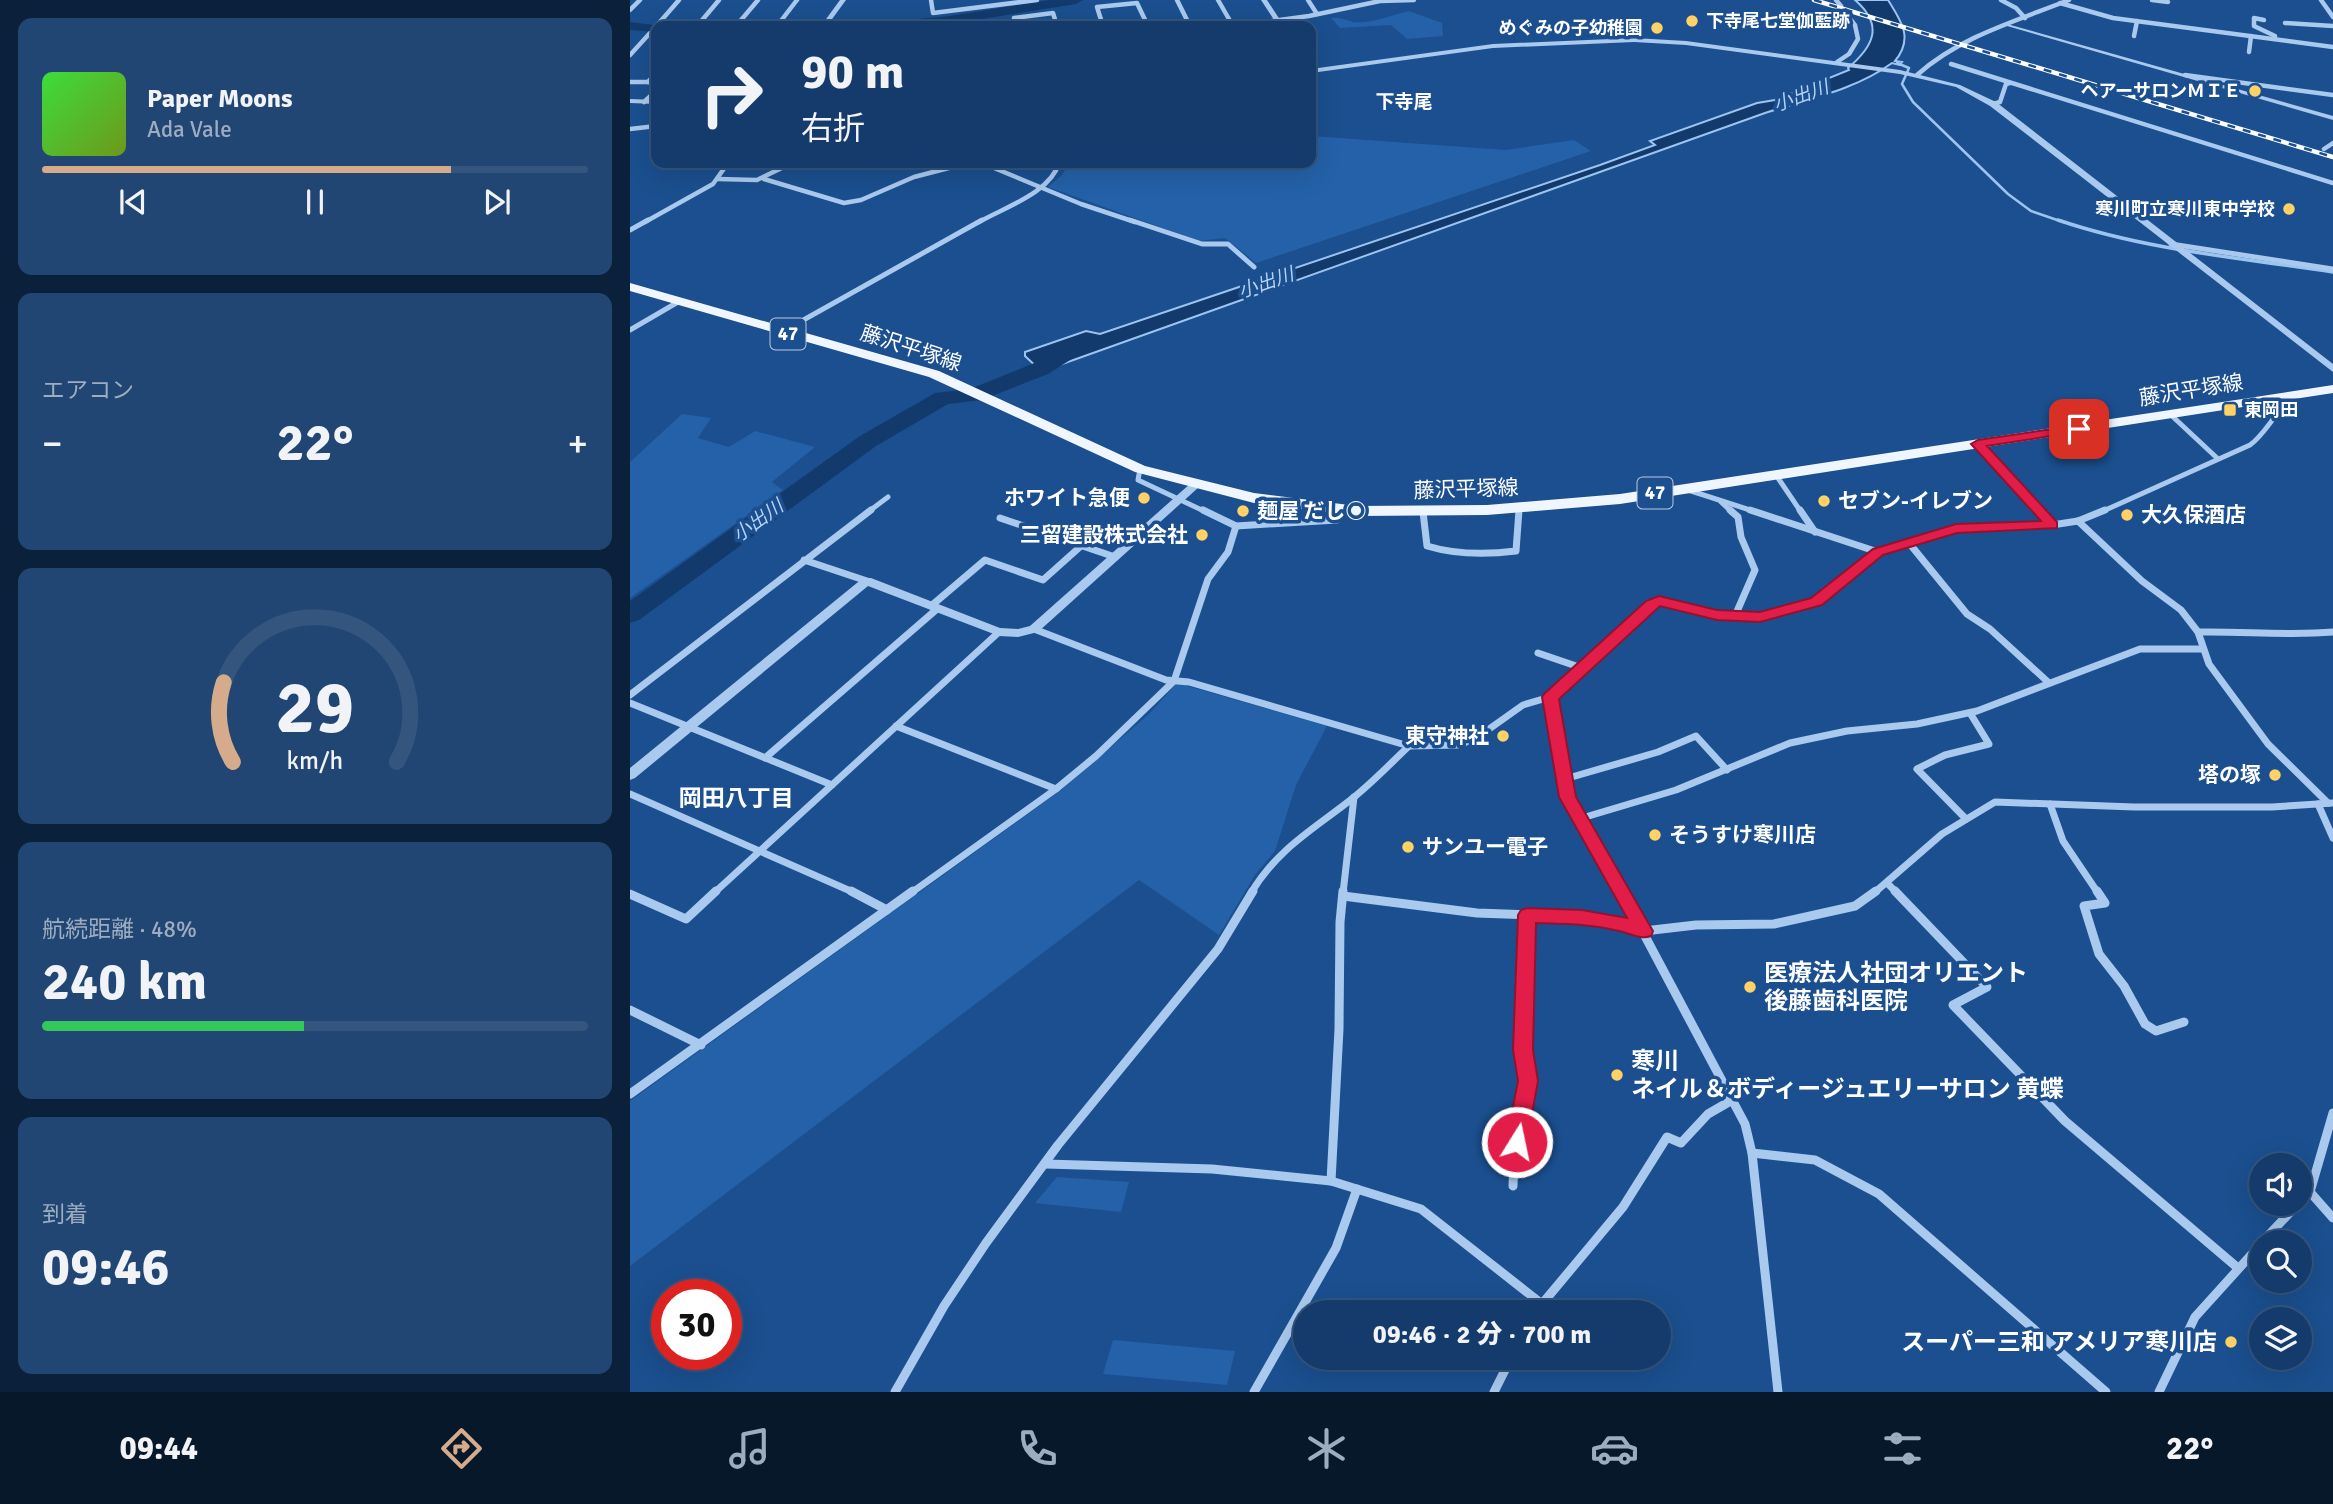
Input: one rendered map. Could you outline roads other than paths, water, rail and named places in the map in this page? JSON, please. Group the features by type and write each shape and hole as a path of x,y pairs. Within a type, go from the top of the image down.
{"main road":[{"name":"藤沢平塚線","path":"630,287 947,379 1140,469 1254,498 1346,510 1423,512 1519,508 1620,499 2333,389"}],"street":[{"path":"630,10 640,0"},
{"path":"661,21 680,0"},
{"path":"701,21 719,0"},
{"path":"740,21 758,0"},
{"path":"781,21 797,0"},
{"path":"828,21 843,0"},
{"path":"931,0 933,13 1037,0"},
{"path":"1177,0 1188,21"},
{"path":"1218,0 1231,21"},
{"path":"1264,0 1278,21"},
{"path":"1308,0 1317,14"},
{"path":"1350,0 1354,6"},
{"path":"1287,21 1354,6 1392,0 1414,0"},
{"path":"1836,0 1841,6"},
{"path":"2001,0 2016,8 2025,18"},
{"path":"1917,75 1951,48 2070,0"},
{"path":"2323,0 2333,0"},
{"path":"2323,0 2333,17"},
{"path":"2149,1 2168,2"},
{"path":"1101,21 1097,8 1137,2 1146,21"},
{"path":"2060,2 2113,18 2333,47"},
{"path":"1839,63 1858,40 1855,25 1846,12"},
{"path":"1015,21 1014,18 1053,13 1056,21"},
{"path":"2264,20 2254,18 2254,26 2275,36 2275,40"},
{"path":"2134,36 2137,21"},
{"path":"2285,23 2333,26"},
{"path":"2009,25 2333,118"},
{"path":"2260,29 2267,27"},
{"path":"630,55 651,33"},
{"path":"2249,52 2251,36"},
{"path":"1316,70 1493,46 1611,40 1686,43 1839,63 1917,75 1958,86 1993,104 2333,369"},
{"path":"1316,64 1321,70"},
{"path":"1951,64 2333,183"},
{"path":"2185,75 2333,95"},
{"path":"630,82 648,82 651,79"},
{"path":"1993,104 2000,102 2006,84 2010,83"},
{"path":"644,102 651,96"},
{"path":"630,101 651,103"},
{"path":"630,129 651,127"},
{"path":"2324,149 2333,143"},
{"path":"630,230 718,179 725,168"},
{"path":"718,179 741,183 764,179 783,168"},
{"path":"764,179 844,203 861,200 914,177 949,168"},
{"path":"994,168 1040,188 1202,244 1228,244 1254,267"},
{"path":"781,332 1040,188 1055,176 1057,168"},
{"path":"2170,244 2333,269"},
{"path":"630,330 678,302"},
{"path":"1034,629 1166,680 1189,682 1409,746 1458,745 1475,739 1523,705 1550,697 1651,604 1659,601 1717,615 1760,617 1817,601 1878,552 1956,529 2052,525 2078,521 2134,499 2217,458 2250,446 2260,438 2284,404 2286,396"},
{"path":"2171,415 2217,458"},
{"path":"1978,444 2052,525"},
{"path":"1140,469 1138,480 1236,526 1337,520 1346,510"},
{"path":"1776,475 1816,533"},
{"path":"804,560 999,632 1018,633 1034,629 1195,485"},
{"path":"1685,489 1878,552"},
{"path":"630,695 888,496"},
{"path":"1719,501 1738,517 1741,537 1755,570 1735,616"},
{"path":"1423,512 1427,545 1453,554 1485,555 1516,551 1519,508"},
{"path":"1000,518 1115,557"},
{"path":"2078,521 2142,581 2181,610 2198,632 2209,664 2268,744 2326,803 2333,838"},
{"path":"630,1094 1056,789 1096,756 1174,681 1208,579 1228,552 1236,526"},
{"path":"1909,543 1967,614 1990,629 2048,681"},
{"path":"765,758 985,560 1042,580 1081,545"},
{"path":"630,775 867,582"},
{"path":"2198,632 2254,631 2296,635 2333,632"},
{"path":"630,894 686,919 999,632"},
{"path":"1582,818 1676,790 1790,743 1847,731 1917,724 1970,713 2048,681 2140,649 2202,649"},
{"path":"1538,653 1582,668"},
{"path":"1550,697 1568,797 1644,931 1745,1124 1752,1153 1778,1392"},
{"path":"630,703 832,785"},
{"path":"1966,820 1917,769 1945,755 1989,744 1970,713"},
{"path":"896,726 1056,789"},
{"path":"1565,779 1658,752 1696,736 1727,769"},
{"path":"895,1392 929,1329 999,1224 1058,1145 1218,949 1261,877 1290,844 1354,797 1409,746"},
{"path":"630,794 869,899 887,910"},
{"path":"1331,1181 1339,1029 1340,922 1354,797"},
{"path":"1343,896 1477,914 1582,917 1619,923 1644,931 1696,925 1774,924 1855,906 1942,834 1995,802 2134,807 2326,803"},
{"path":"2050,804 2063,841 2105,903 2084,906 2099,954 2124,986 2145,1024 2156,1031 2184,1022"},
{"path":"1886,883 1987,987 1953,1005 2065,1121 2238,1268"},
{"path":"1513,1186 1514,1160 1528,1081 1523,1050 1527,915"},
{"path":"630,1010 701,1045"},
{"path":"1547,1300 1623,1207 1667,1137 1681,1143 1709,1114 1734,1099"},
{"path":"2312,1185 2333,1112"},
{"path":"1752,1153 1815,1160 1879,1194 2106,1392"},
{"path":"1046,1164 1212,1169 1331,1181 1421,1209 1530,1300"},
{"path":"1254,1392 1336,1248 1357,1189"},
{"path":"2312,1194 2333,1218"},
{"path":"2274,1230 2287,1216"},
{"path":"2159,1392 2195,1317 2249,1257"},
{"path":"1493,1392 1505,1370"}],"water":[{"path":"1855,0 1888,0 1904,30 1904,45 1895,61 1902,62 1900,65 1892,63 1863,80 1831,93 1765,113 1051,368 1041,371 1025,356 1025,352 1086,331 1100,334 1600,165 1655,145 1650,141 1757,103 1775,100 1849,70 1864,52 1872,35 1870,18"}],"waterway":[{"path":"939,21 1076,0"},
{"path":"630,26 651,28"},
{"path":"1897,63 1909,68 1902,84 1913,102 2008,194 2031,211 2063,222"},
{"path":"2058,220 2159,246 2333,272"},
{"name":"小出川","path":"630,614 868,441 943,398 974,395 1040,369 1071,351"}],"railway":[{"path":"1814,0 2333,157"}],"place":[{"name":"下寺尾七堂伽藍跡","path":"1692,21"},
{"name":"めぐみの子幼稚園","path":"1657,28"},
{"name":"ヘアーサロンＭＩＥ","path":"2255,91"},
{"name":"寒川町立寒川東中学校","path":"2289,209"},
{"name":"東岡田","path":"2230,410"},
{"name":"ホワイト急便","path":"1144,498"},
{"name":"セブン-イレブン","path":"1824,501"},
{"name":"麺屋 だし○","path":"1243,511"},
{"name":"大久保酒店","path":"2127,515"},
{"name":"三留建設株式会社","path":"1202,535"},
{"name":"東守神社","path":"1503,736"},
{"name":"塔の塚","path":"2275,775"},
{"name":"そうすけ寒川店","path":"1655,835"},
{"name":"サンユー電子","path":"1408,847"},
{"name":"医療法人社団オリエント 後藤歯科医院","path":"1750,987"},
{"name":"寒川 ネイル＆ボディージュエリーサロン 黄蝶","path":"1617,1075"},
{"name":"スーパー三和 アメリア寒川店","path":"2231,1342"}],"district":[{"name":"下寺尾","path":"1404,102"},
{"name":"岡田八丁目","path":"736,798"}]}
